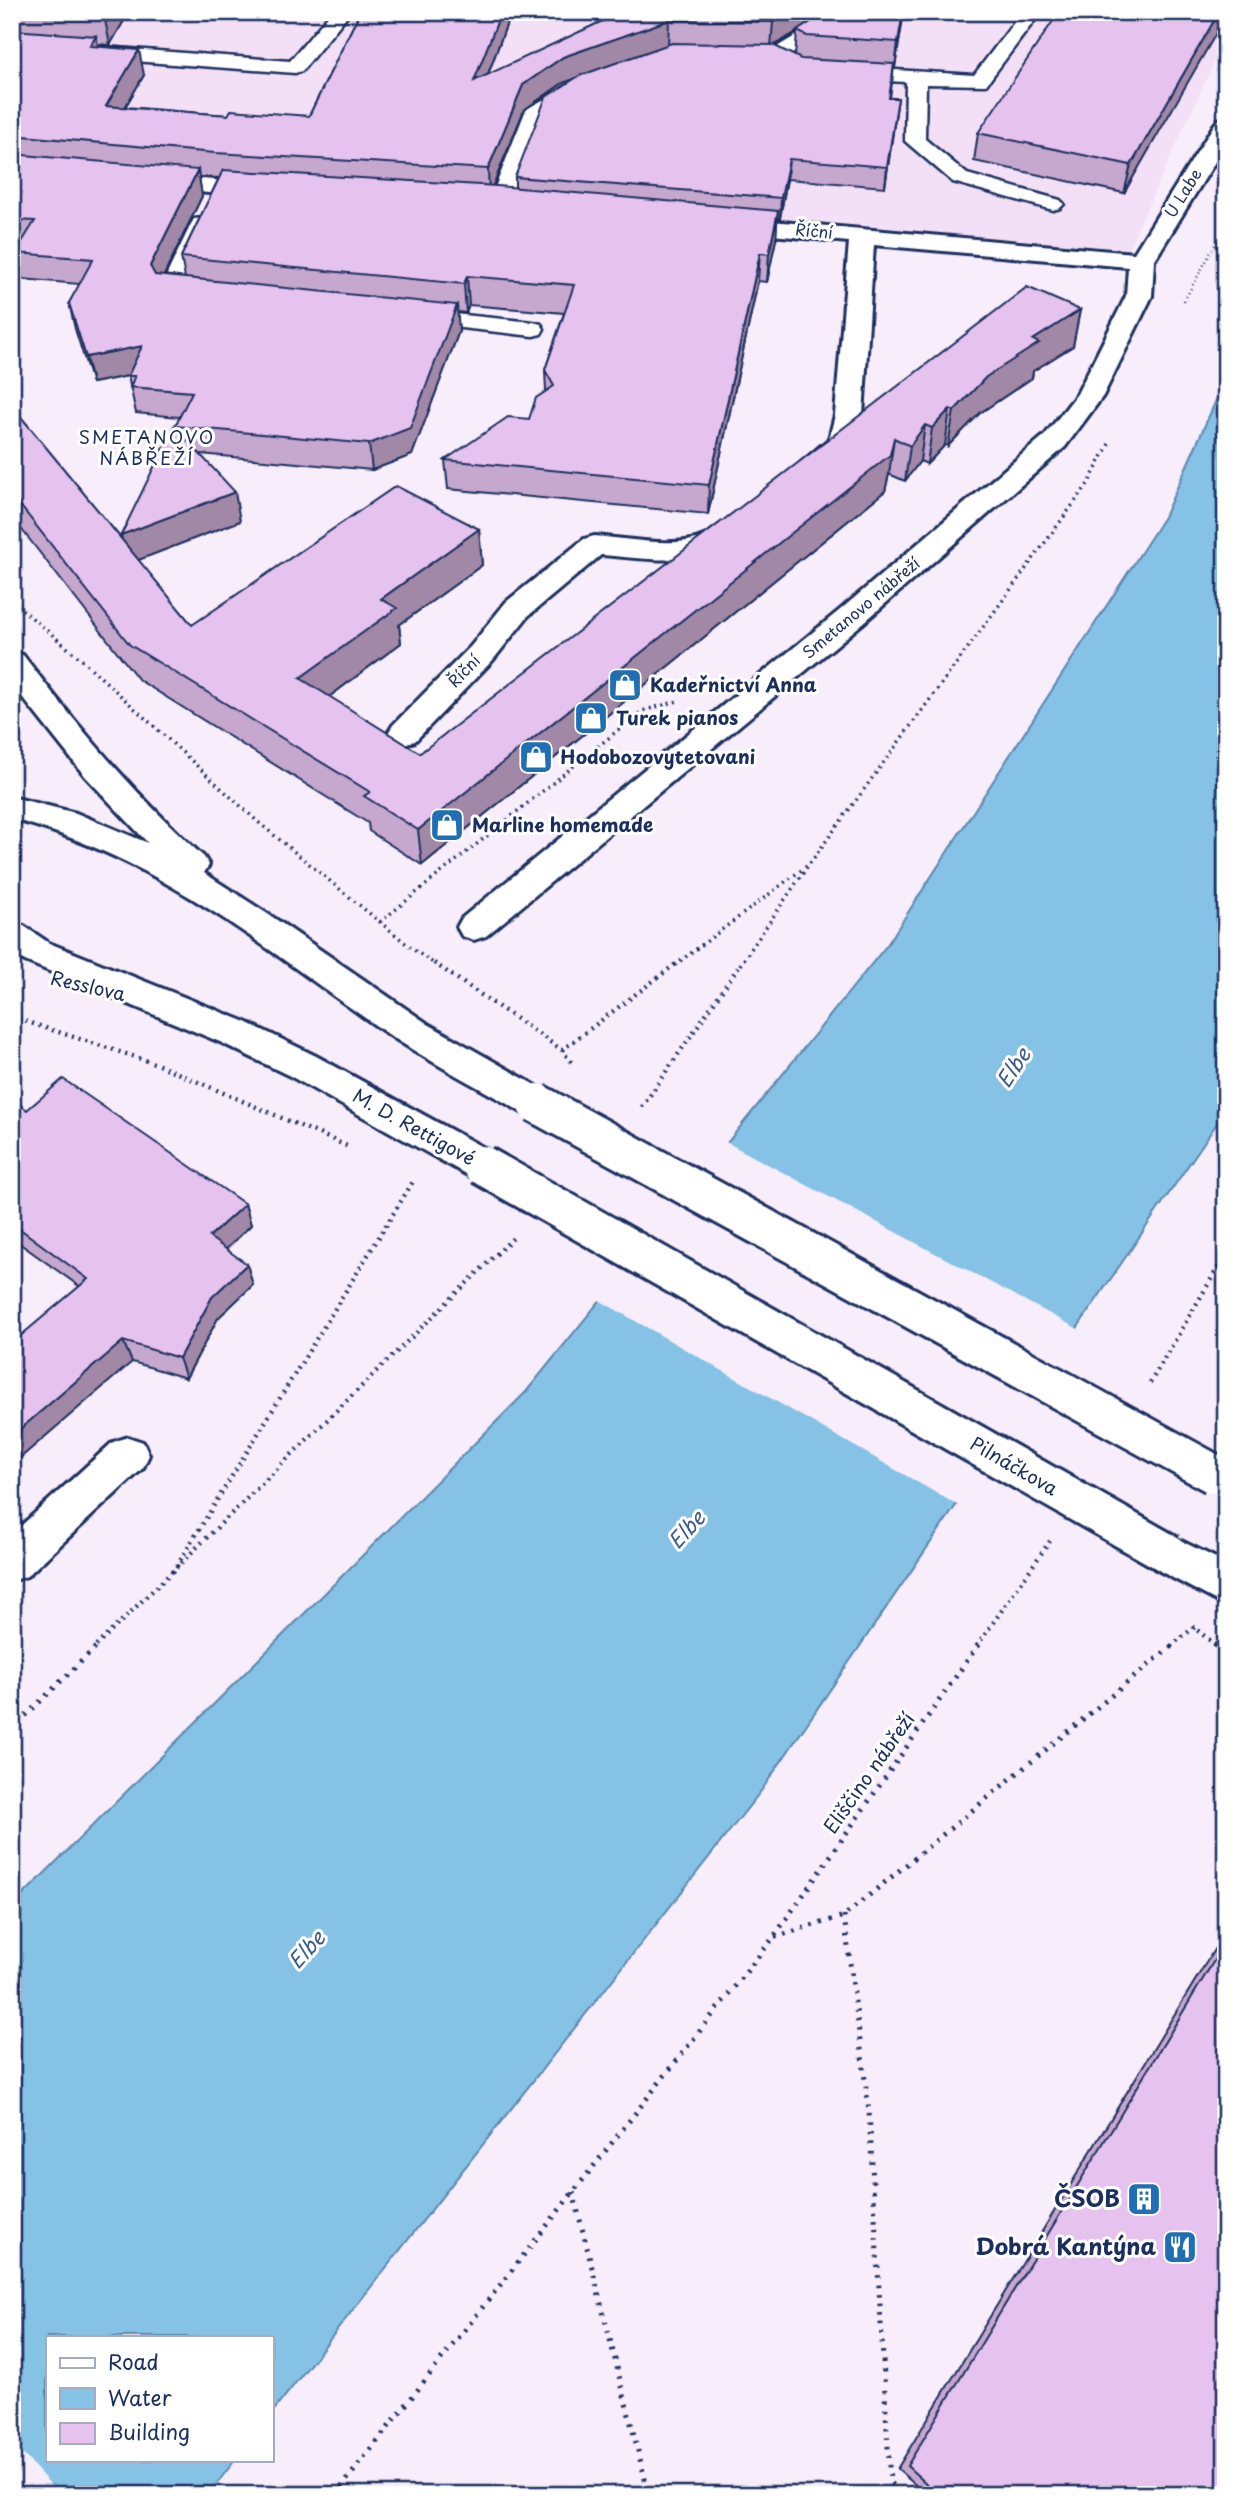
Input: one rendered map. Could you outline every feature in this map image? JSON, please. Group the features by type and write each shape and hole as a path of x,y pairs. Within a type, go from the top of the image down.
{"street":[{"name":"U Labe","path":"1141,261 1226,125"},
{"path":"123,179 286,192"},
{"path":"472,203 527,207"},
{"name":"Říční","path":"708,222 1141,261"},
{"path":"799,476 842,442 849,415 862,235"},
{"name":"Smetanovo nábřeží","path":"474,927 851,617 1055,441 1090,396 1139,296 1141,261"},
{"name":"Říční","path":"404,733 482,653 517,609 594,545 676,551 712,544 756,510"},
{"path":"12,662 85,757 130,806 220,889 304,957"},
{"path":"12,808 83,827 143,853 176,871 402,1025 536,1103 1220,1477"},
{"name":"M. D. Rettigové","path":"12,935 37,952 245,1037 440,1140 803,1346"},
{"name":"Resslova","path":"12,968 164,1004"},
{"name":"Pilnáčkova","path":"803,1346 1169,1554 1215,1603"},
{"path":"12,1562 128,1455"}],"lane":[{"path":"12,46 295,68 341,12"},
{"path":"776,56 849,12"},
{"path":"826,71 979,81 1032,12"},
{"path":"723,55 776,56 800,69"},
{"path":"916,77 915,141 960,178 1053,204"},
{"path":"499,205 535,112 571,89 596,80"},
{"path":"219,188 169,293 223,298"},
{"path":"398,315 533,329"}],"path":[{"path":"1184,301 1226,225"},
{"path":"640,1109 810,863 1088,484 1114,435"},
{"path":"12,601 82,660 258,822 414,950 562,1050 575,1068"},
{"path":"380,922 642,711 682,701"},
{"path":"562,1050 810,863"},
{"path":"12,1017 154,1063 354,1149"},
{"path":"169,1578 440,1140"},
{"path":"12,1730 514,1237"},
{"path":"1149,1385 1226,1254"},
{"name":"Eliščino nábřeží","path":"335,2495 773,1938 1055,1533"},
{"path":"773,1938 844,1916 1194,1627 1215,1603"},
{"path":"1182,1620 1226,1654"},
{"path":"12,1737 18,1724"},
{"path":"844,1916 869,2111 890,2483 902,2495"},
{"path":"573,2192 649,2495"}],"shaded area":[{"path":"12,12 1226,12 1226,37 1127,251 12,162"}],"water":[{"name":"Elbe","path":"1226,378 1226,1110 761,1791 273,2411 273,2336 46,2336 46,2462 233,2462 208,2495 12,2495 12,1906 526,1392 887,945 1164,517"}],"pier":[{"path":"724,1141 1080,1330 959,1506 597,1299"},
{"path":"12,2442 60,2495 12,2495"}],"building":[{"path":"12,12 110,12 105,20"},
{"path":"360,12 501,12 474,81 622,12 790,12 773,22 669,20 563,57 523,85 488,169 215,153 12,135 12,30 96,36 90,46 139,50 106,106 228,115 231,110 309,116"},
{"path":"826,12 903,12 898,42 807,36 797,31"},
{"path":"1059,12 1219,12 1131,165 978,133"},
{"path":"672,43 773,45 801,59 894,64 889,98 898,98 887,167 789,159 781,198 515,177 546,97 579,76"},
{"path":"12,154 198,170 150,266 155,275 457,305 410,428 369,444 175,426 192,392 130,387 135,376 128,376 142,346 86,357 69,303 93,259 15,253 35,221 12,220"},
{"path":"223,170 497,186 778,211 769,254 760,253 709,485 445,460 508,417 529,419 536,398 554,386 545,370 574,285 467,276 464,284 181,257"},
{"path":"1027,287 1080,310 1033,340 1039,343 986,377 954,411 950,409 932,428 925,425 910,446 894,438 890,455 418,830 364,796 370,792 130,645 12,495 12,406 192,625 396,486 479,529 381,599 397,608 300,678 420,753"},
{"path":"174,426 235,492 121,535"},
{"path":"63,1079 245,1204 209,1237 247,1264 212,1297 179,1358 123,1341 12,1436 12,1343 88,1279 12,1223 12,1099 27,1110"},
{"name":"ČSOB","path":"1226,1941 1226,2495 939,2495 907,2466"}],"railway":[{"path":"923,18 928,12"}],"place":[{"name":"Kadeřnictví Anna","path":"625,685"},
{"name":"Turek pianos","path":"591,718"},
{"name":"Hodobozovytetovani","path":"536,757"},
{"name":"Marline homemade","path":"447,825"},
{"name":"ČSOB","path":"1144,2199"},
{"name":"Dobrá Kantýna","path":"1180,2247"}],"district":[{"name":"SMETANOVO NÁBŘEŽÍ","path":"147,448"}]}
